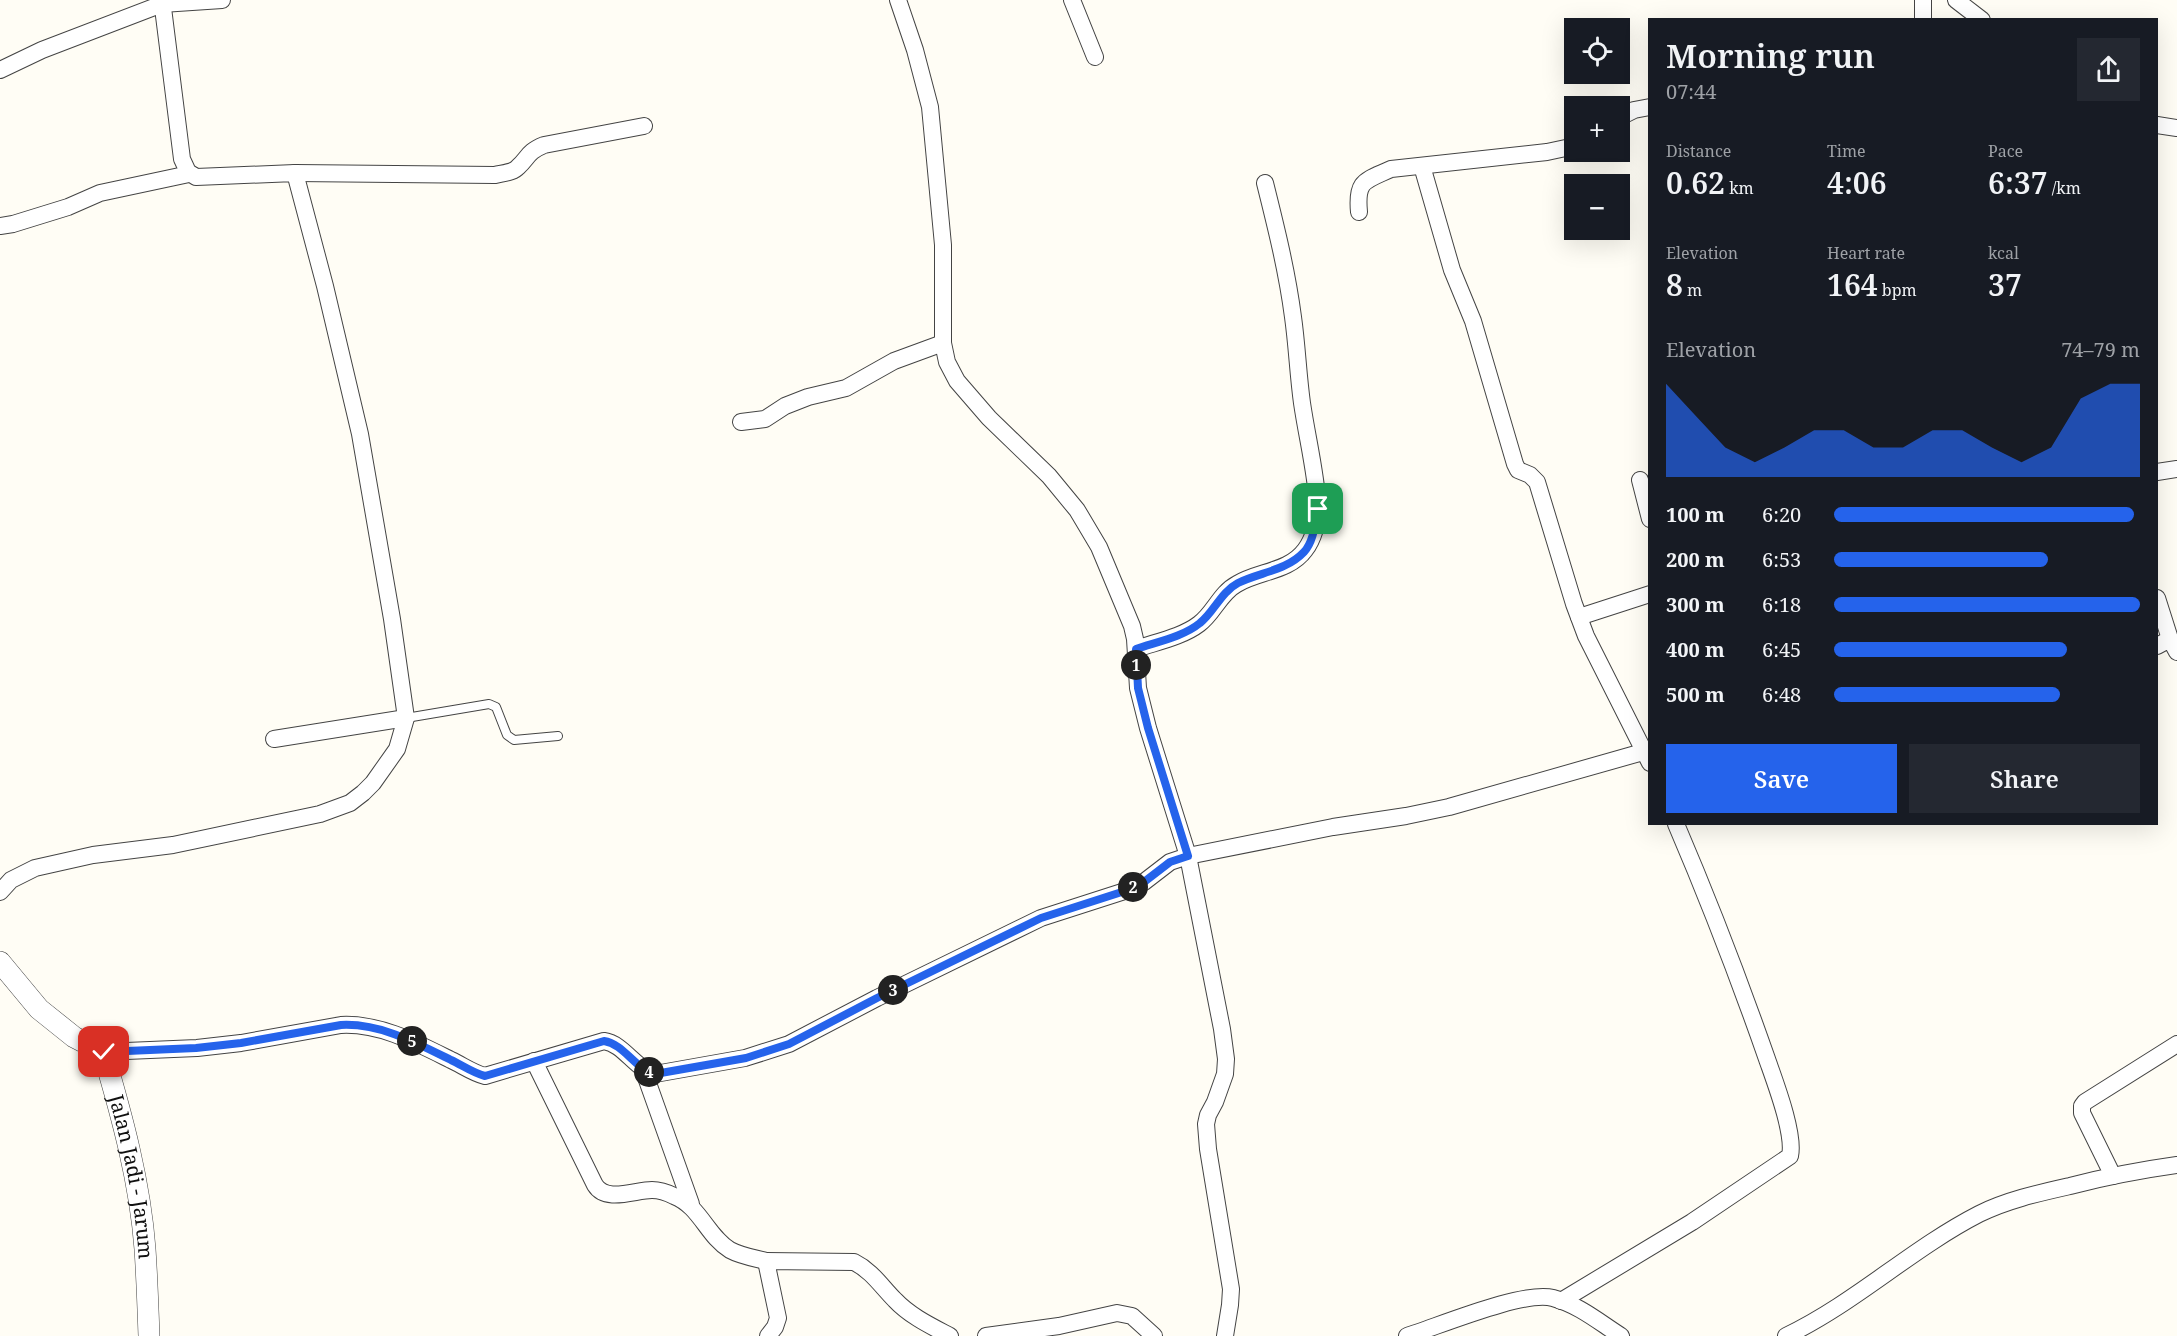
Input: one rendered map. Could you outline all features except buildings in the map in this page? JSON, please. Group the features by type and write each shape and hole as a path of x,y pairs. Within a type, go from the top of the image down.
{"street":[{"path":"0,69 162,2 222,0"},
{"path":"898,0 920,66 930,107 943,245 943,343 947,362 957,381 989,418 1049,476 1077,510 1091,530 1132,626 1138,688 1148,728 1188,856 1226,1059 1225,1074 1206,1124 1231,1289 1224,1336"},
{"path":"1072,0 1095,57"},
{"path":"1923,0 1923,18"},
{"path":"1956,0 1980,18"},
{"path":"162,2 182,159 189,174"},
{"path":"1630,112 1648,107"},
{"path":"2158,125 2177,128"},
{"path":"0,226 14,225 68,207 100,193 189,174 196,177 295,173 495,175 512,171 534,149 544,145 644,126"},
{"path":"1359,212 1358,192 1360,188 1369,179 1392,169 1564,148"},
{"path":"0,962 39,1009 74,1037 104,1052 196,1048 358,1024 383,1030 419,1044 485,1076 604,1041 616,1046 644,1069 655,1074 746,1058 789,1044 1041,918 1128,890 1144,882 1170,862 1188,856 1449,807 1648,755 1586,636 1537,482 1530,475 1518,470 1515,464 1473,321 1452,270 1422,166"},
{"path":"0,892 11,880 35,868 93,855 173,845 320,814 350,803 374,783 397,749 406,718 392,619 360,434 325,286 295,173"},
{"path":"1136,649 1175,636 1200,624 1226,591 1236,584 1283,567 1298,558 1306,550 1314,532 1318,509 1302,401 1293,315 1280,241 1265,183"},
{"path":"741,422 765,419 785,406 808,397 846,388 894,361 943,343"},
{"path":"2158,472 2177,469"},
{"path":"1640,480 1648,511"},
{"path":"1579,617 1648,595"},
{"path":"2158,602 2168,646"},
{"path":"274,738 406,718"},
{"path":"1561,1301 1692,1222 1790,1156 1793,1145 1775,1082 1735,968 1676,825"},
{"path":"2113,1176 2082,1113 2082,1106 2177,1044"},
{"name":"Jalan Jadi - Jarum","path":"104,1052 122,1116 137,1187 145,1248 149,1336"},
{"path":"534,1061 602,1193 609,1195 654,1190 691,1204"},
{"path":"644,1069 691,1204 719,1240 730,1250 766,1261 854,1262 865,1267 896,1301 922,1322 950,1336"},
{"path":"1786,1336 1810,1324 1926,1246 1978,1215 2005,1203 2113,1176 2177,1165"},
{"path":"766,1261 778,1318 768,1336"},
{"path":"1407,1336 1513,1301 1539,1296 1580,1308 1621,1336"},
{"path":"986,1336 1059,1326 1118,1313 1132,1316 1154,1336"}],"lane":[{"path":"406,718 489,704 495,706 507,735 514,741 558,736"}],"route":[{"path":"104,1052 196,1048 358,1024 383,1030 419,1044 480,1075 489,1076 604,1041 616,1046 646,1071 655,1074 746,1058 789,1044 975,949 1041,918 1128,890 1144,882 1170,862 1188,856 1148,728 1138,688 1136,649 1175,636 1200,624 1226,591 1236,584 1283,567 1298,558 1306,550 1314,532 1318,509"}]}
